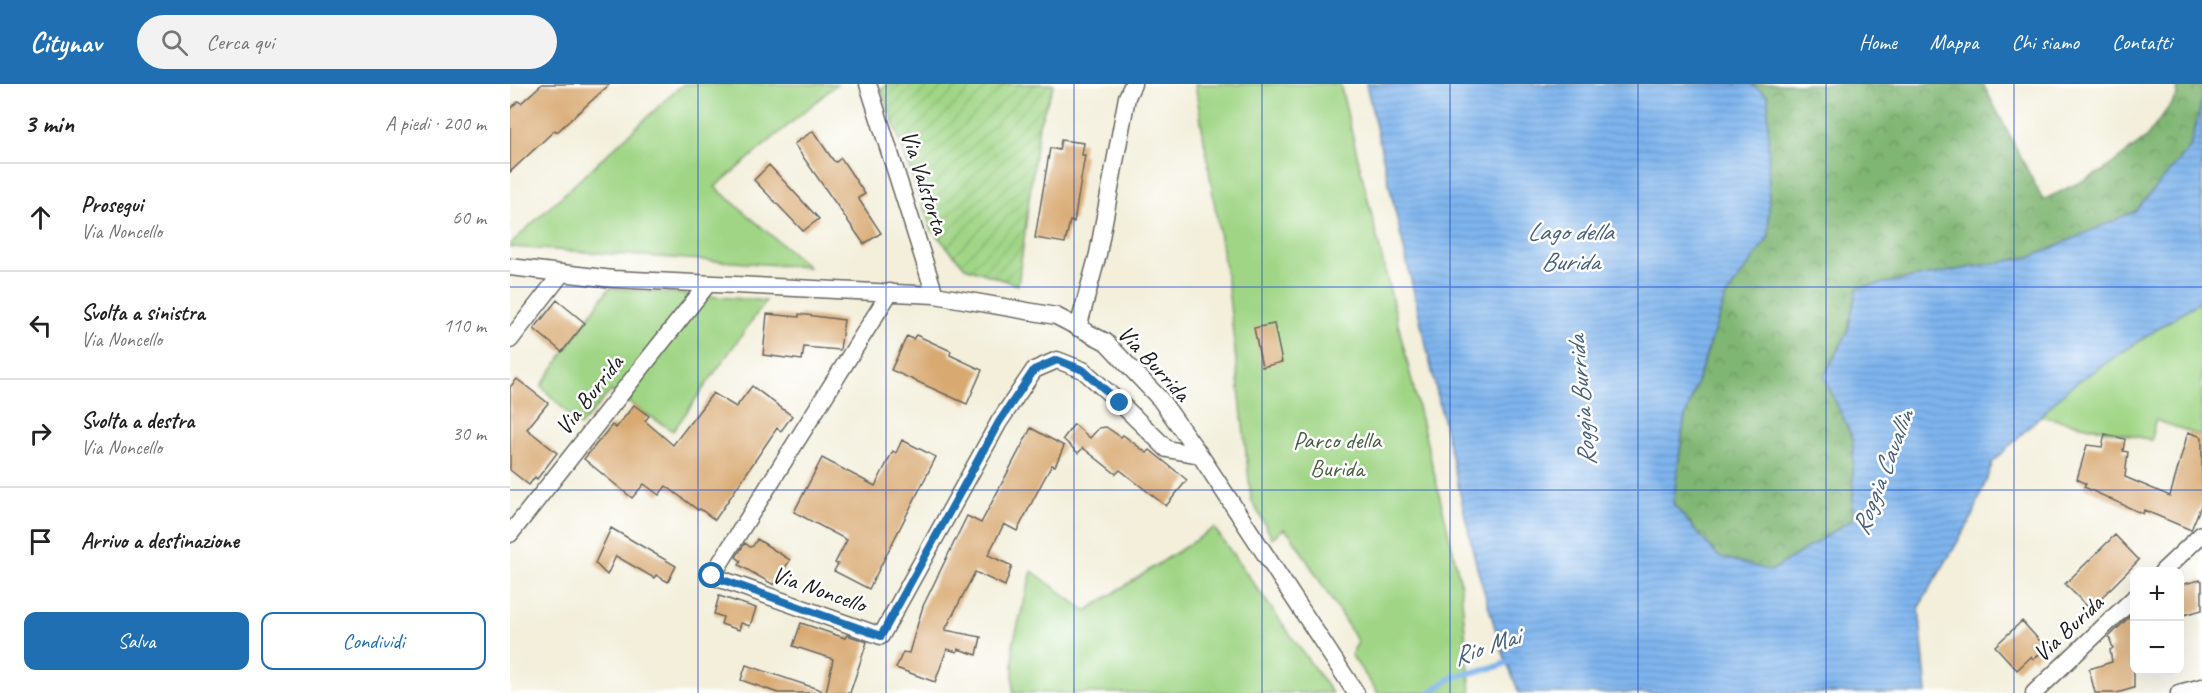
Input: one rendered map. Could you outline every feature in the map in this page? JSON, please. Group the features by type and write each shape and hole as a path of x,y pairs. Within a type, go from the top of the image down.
{"street":[{"name":"Via Valstorta","path":"868,84 935,295"},
{"path":"1078,328 1098,254 1127,97 1133,84"},
{"name":"Via Burrida","path":"510,267 613,279 935,295 1056,316 1106,342 1160,399 1200,455 1356,693"},
{"path":"510,340 562,273"},
{"name":"Via Burrida","path":"510,534 706,285"},
{"name":"Via Noncello","path":"890,292 712,576 881,636 999,422 1034,370 1057,360 1083,370 1167,449 1200,455"},
{"path":"2167,567 2202,534"},
{"name":"Via Burida","path":"2034,693 2130,602"},
{"path":"2179,693 2202,687"}],"green space":[{"path":"683,84 837,84 715,187 808,267 510,247 510,244"},
{"path":"889,84 1054,84 1039,124 1018,285 965,267 931,229 881,88"},
{"name":"Parco della Burida","path":"1195,84 1340,84 1460,580 1471,693 1378,693 1351,655 1358,642 1291,535 1284,529 1272,538 1251,499 1228,287"},
{"path":"1751,84 1983,84 2043,200 2101,172 2146,138 2177,96 2178,84 2202,84 2202,101 2190,148 2136,211 2034,256 1857,288 1848,331 1824,377 1853,439 1853,520 1771,571 1718,556 1673,504 1684,421 1726,296 1769,237 1768,96"},
{"path":"609,288 766,301 673,431 611,391 580,426 541,386"},
{"path":"2197,303 2202,308 2202,436 2155,420 2152,440 2040,416 2071,386"},
{"path":"1214,528 1332,693 1013,693 1013,644 1032,571 1086,611"}],"water":[{"name":"Lago della Burida","path":"1366,84 1751,84 1768,96 1769,237 1726,296 1684,421 1673,504 1718,556 1771,571 1853,519 1853,439 1824,377 1848,331 1857,288 2034,256 2135,211 2190,148 2202,101 2202,297 2197,303 2071,386 1993,462 1972,518 1919,607 1927,693 1519,693 1501,648 1477,568"}],"building":[{"path":"542,84 610,84 557,132 555,130 510,172 510,109 518,101 521,103"},
{"path":"813,131 833,160 836,162 841,158 865,194 858,198 881,233 864,244 794,144"},
{"path":"1061,140 1084,143 1082,155 1085,155 1074,222 1070,221 1065,243 1035,238 1050,148 1059,150"},
{"path":"769,165 819,219 803,231 754,180"},
{"path":"557,300 585,323 562,352 534,329"},
{"path":"767,314 799,317 799,314 844,320 840,350 804,347 802,360 763,355"},
{"path":"1274,324 1282,362 1262,367 1254,328"},
{"path":"916,335 951,351 950,355 982,370 967,404 891,370 907,336 913,339"},
{"path":"517,379 548,403 527,429 557,453 537,479 535,477 529,485 510,470 510,387"},
{"path":"752,386 792,416 781,431 777,428 715,520 666,486 659,495 644,484 632,498 584,459 612,425 616,428 634,405 649,416 645,421 673,445 713,393 736,407"},
{"path":"1074,424 1090,438 1099,428 1106,427 1121,437 1123,435 1147,453 1150,450 1187,480 1166,506 1120,470 1116,474 1083,448 1078,453 1063,439"},
{"path":"1031,428 1064,446 1055,466 1052,465 1017,531 1004,524 988,555 1012,566 1005,586 975,572 945,630 981,637 977,655 958,649 957,652 947,649 935,682 896,668 903,652 909,653 923,606 967,516 981,523"},
{"path":"2188,432 2202,437 2202,503 2191,530 2144,510 2143,514 2084,487 2086,484 2077,479 2087,445 2102,447 2105,434 2125,439 2123,451 2128,452 2125,477 2170,496"},
{"path":"902,440 936,457 869,589 834,571 838,564 835,563 847,540 794,512 822,458 875,486 893,451 896,453"},
{"path":"611,528 676,566 668,582 656,575 654,578 616,556 607,575 595,563"},
{"path":"2115,535 2139,560 2090,609 2065,584"},
{"path":"757,539 790,560 774,585 739,565 741,561 736,557 745,543 750,547 753,546"},
{"path":"2202,581 2202,610 2184,615 2184,584"},
{"path":"719,596 756,608 750,626 741,623 739,630 721,624 723,617 714,614"},
{"path":"2130,616 2130,675 2134,675 2134,688 2117,693 2095,693 2089,669 2112,662 2110,650 2113,648 2109,637"},
{"path":"2022,621 2046,648 2034,659 2031,657 2017,670 1995,646"},
{"path":"801,623 845,638 847,635 867,642 850,693 826,693 833,659 793,646"},
{"path":"746,665 821,690 820,693 778,693 741,680"}],"waterway":[{"name":"Rio Mai","path":"1429,693 1453,677 1499,666 1514,659"}],"route":[{"path":"712,576 881,636 999,422 1034,370 1057,360 1083,370 1120,403"}],"water label":[{"name":"Roggia Burrida","path":"1581,401"},
{"name":"Roggia Cavallin","path":"1882,472"}]}
